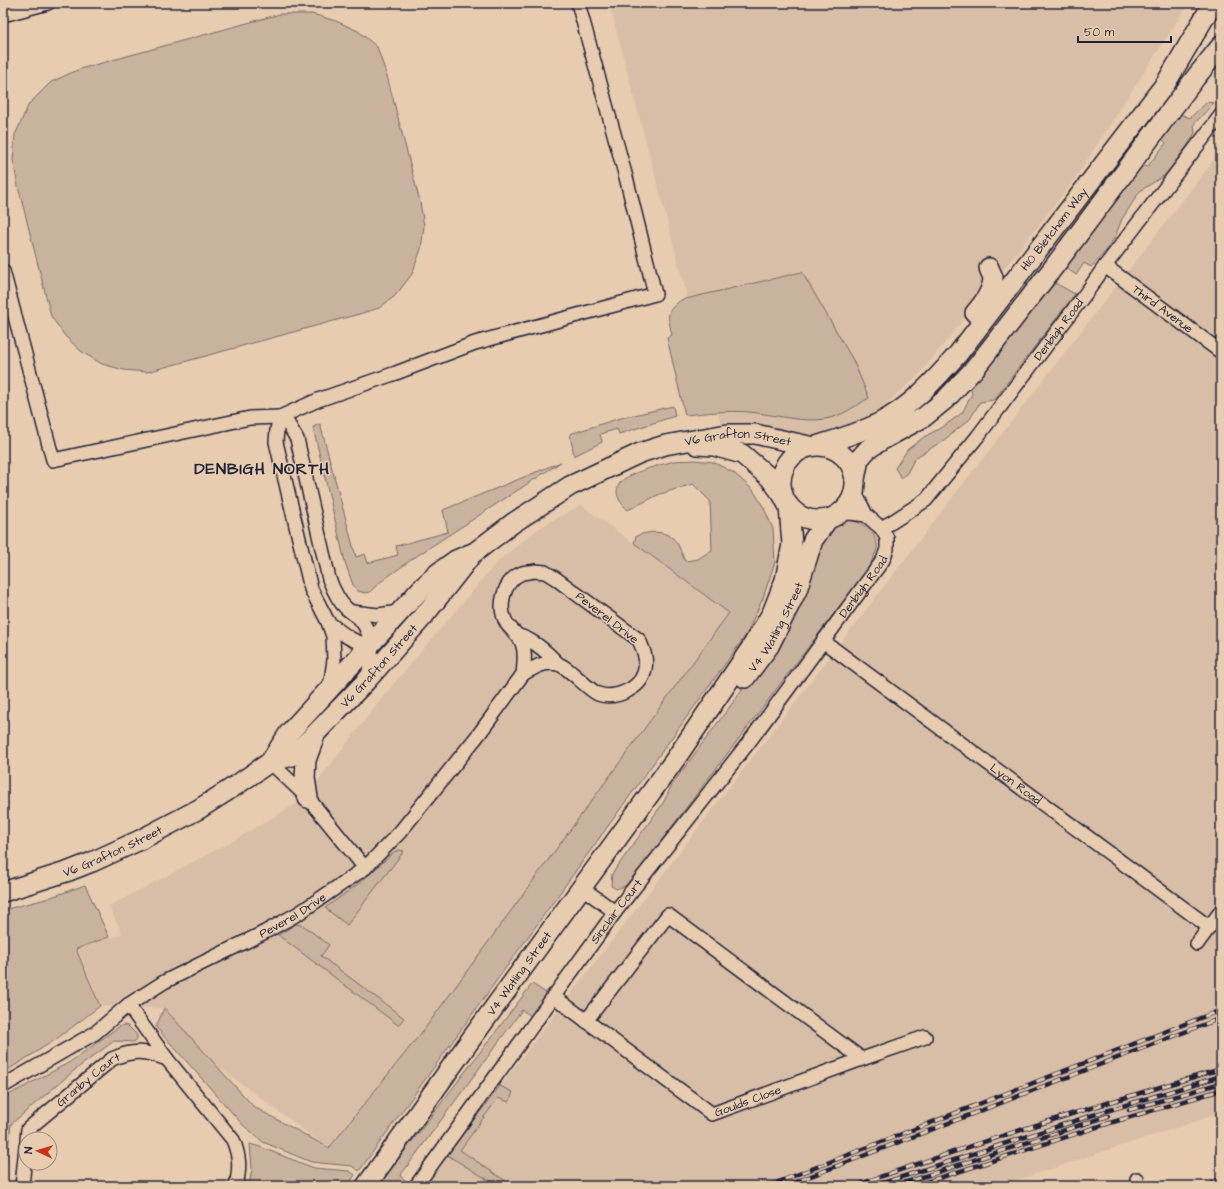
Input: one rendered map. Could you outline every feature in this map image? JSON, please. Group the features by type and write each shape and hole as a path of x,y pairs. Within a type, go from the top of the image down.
{"street":[{"path":"3,16 48,3"},
{"path":"3,271 53,460 250,418 280,418 318,400 396,373 475,343 655,294 627,181 578,3"},
{"name":"H10 Bletcham Way","path":"814,446 878,423 910,403 932,383 958,354 1166,83 1184,55 1210,8"},
{"name":"H10 Bletcham Way","path":"854,484 859,459 868,449 924,417 946,399 976,366 1053,268 1221,46"},
{"name":"H10 Bletcham Way","path":"1031,276 1044,262 1099,191 1148,122 1163,108 1182,96"},
{"name":"Denbigh Road","path":"823,641 883,560 887,549 887,538 881,528 926,500 978,436 1105,266 1221,115"},
{"name":"Third Avenue","path":"1105,266 1221,352"},
{"name":"H10 Bletcham Way","path":"866,428 918,384 934,368 983,303 990,290 993,278 989,268"},
{"path":"280,418 287,422 297,439 329,579 335,593 346,608 352,612 364,625 369,634 371,658 367,680"},
{"path":"280,418 276,442 311,589 328,622 333,636 334,660 330,689"},
{"name":"V6 Grafton Street","path":"6,890 69,871 140,840 199,809 270,762 292,756 367,680 423,617 475,552 513,523 570,486 640,453 665,445 727,434 755,434 814,446"},
{"name":"V6 Grafton Street","path":"665,445 714,446 742,454 770,478 785,500"},
{"path":"866,515 850,513 813,520 800,516 785,500 780,482 783,470 789,459 798,451 814,446 832,448 843,456 851,466 854,484 866,515 881,528"},
{"path":"833,517 848,504 854,484"},
{"name":"V4 Watling Street","path":"366,1186 674,761 751,648 772,614 785,580 792,544 785,500"},
{"name":"V4 Watling Street","path":"674,761 720,710 769,646 797,590 813,540 833,517"},
{"name":"V6 Grafton Street","path":"270,762 289,733 421,589 438,573 456,560 475,552"},
{"name":"Peverel Drive","path":"519,636 526,638 548,653 558,664 598,694 608,696 626,692 644,674 644,651 639,640 550,575 545,572 535,571 522,573 513,580 506,589 502,601 502,613 508,625 519,636 523,645 523,674"},
{"path":"352,612 378,615 400,612"},
{"path":"328,622 347,638 355,642 378,644 390,640 399,631 423,617"},
{"name":"Sinclair Court","path":"416,1186 553,996 616,912 749,742 823,641"},
{"name":"Lyon Road","path":"823,641 1209,927"},
{"name":"Peverel Drive","path":"3,1086 95,1033 128,1006 170,979 267,931 299,913 365,868 400,832 479,734 523,674 542,663 558,664"},
{"path":"308,798 305,778 306,760 315,734"},
{"path":"270,762 308,798 365,868"},
{"path":"582,887 616,912"},
{"path":"1197,944 1221,911"},
{"path":"586,1021 668,915 862,1059"},
{"name":"Goulds Close","path":"553,996 712,1114 924,1038"},
{"path":"128,1006 167,1059 233,1140 238,1153 239,1171 236,1186"},
{"name":"Granby Court","path":"28,1131 28,1129 112,1059 134,1052 150,1053 167,1059"},
{"path":"22,1186 24,1171"}],"shaded area":[{"path":"609,3 1189,3 1072,183 920,374 875,413 832,433 817,433 806,436 778,428 721,423"},
{"path":"280,14 312,14 336,21 358,31 377,47 387,76 420,202 424,226 421,249 412,274 395,296 379,308 359,314 147,372 124,370 102,364 82,352 65,336 51,316 18,186 13,160 15,135 29,104 51,82 80,69"},
{"path":"1207,102 1214,103 1194,124 1195,133 1187,146 1165,175 1140,191 1122,219 1115,237 1106,251 1091,267 1084,263 1076,275 1065,267 1141,165 1147,167 1166,143 1162,139 1180,114 1190,118"},
{"path":"1221,151 1221,1113 999,1186 990,1186 988,1180 965,1186 423,1186 956,493"},
{"path":"802,272 853,360 869,398 837,416 816,420 797,419 741,411 685,415 667,338 672,335 669,315 672,308 681,300"},
{"path":"1055,283 1075,294 994,400 980,402 970,419 944,440 915,458 907,473 901,478 895,468 908,449 962,413 972,394 970,386 1007,338"},
{"path":"673,406 675,416 619,434 617,429 600,434 602,442 574,456 570,434 617,419"},
{"path":"320,424 356,557 365,554 368,563 398,555 396,546 448,532 443,510 561,462 415,557 379,583 370,592 365,593 358,591 353,585 345,562 313,427"},
{"path":"694,460 713,462 734,473 753,490 764,508 773,529 775,562 763,598 746,635 359,1171 352,1166 311,1162 263,1142 243,1125 156,1027 164,1008 254,1107 329,1148 426,1027 729,613 634,543 636,536 652,532 663,533 673,538 677,543 685,561 698,559 712,550 710,501 693,484 660,494 628,510 622,504 617,494 620,483 637,472 675,461"},
{"path":"581,505 729,613 426,1027 328,1148 216,1065 164,1008 101,1006 78,949 122,934 109,906 233,841 304,799 386,693 497,562 539,528"},
{"path":"846,520 857,522 867,528 875,537 877,548 870,566 642,866 625,886 616,889 611,886 612,874 663,803 673,783 766,658 821,542 830,528"},
{"path":"399,850 404,851 347,925 325,908 361,882 394,852"},
{"path":"85,885 109,937 76,949 100,1006 55,1040 3,1073 3,910 46,899"},
{"path":"296,924 304,926 329,945 321,956 404,1018 398,1025 278,935"},
{"path":"532,984 548,994 531,1016 522,1010 400,1176 410,1184 408,1186 378,1186"},
{"path":"123,1025 128,1026 137,1035 137,1039 134,1042 114,1041 76,1069 11,1124 3,1186 3,1098 70,1062"},
{"path":"500,1086 513,1092 509,1102 498,1098 460,1150 513,1186 498,1186 447,1155"},
{"path":"250,1144 314,1168 349,1171 355,1175 347,1186 249,1186 252,1168"}],"railway":[{"path":"768,1186 1221,1010"},
{"path":"785,1186 1221,1018"},
{"path":"854,1186 1037,1125 1221,1069"},
{"path":"874,1186 1090,1116 1221,1076"},
{"path":"1129,1110 1221,1083"},
{"path":"914,1186 1103,1125 1221,1090"},
{"path":"895,1186 1108,1116"}],"district":[{"name":"DENBIGH NORTH","path":"262,469"}]}
